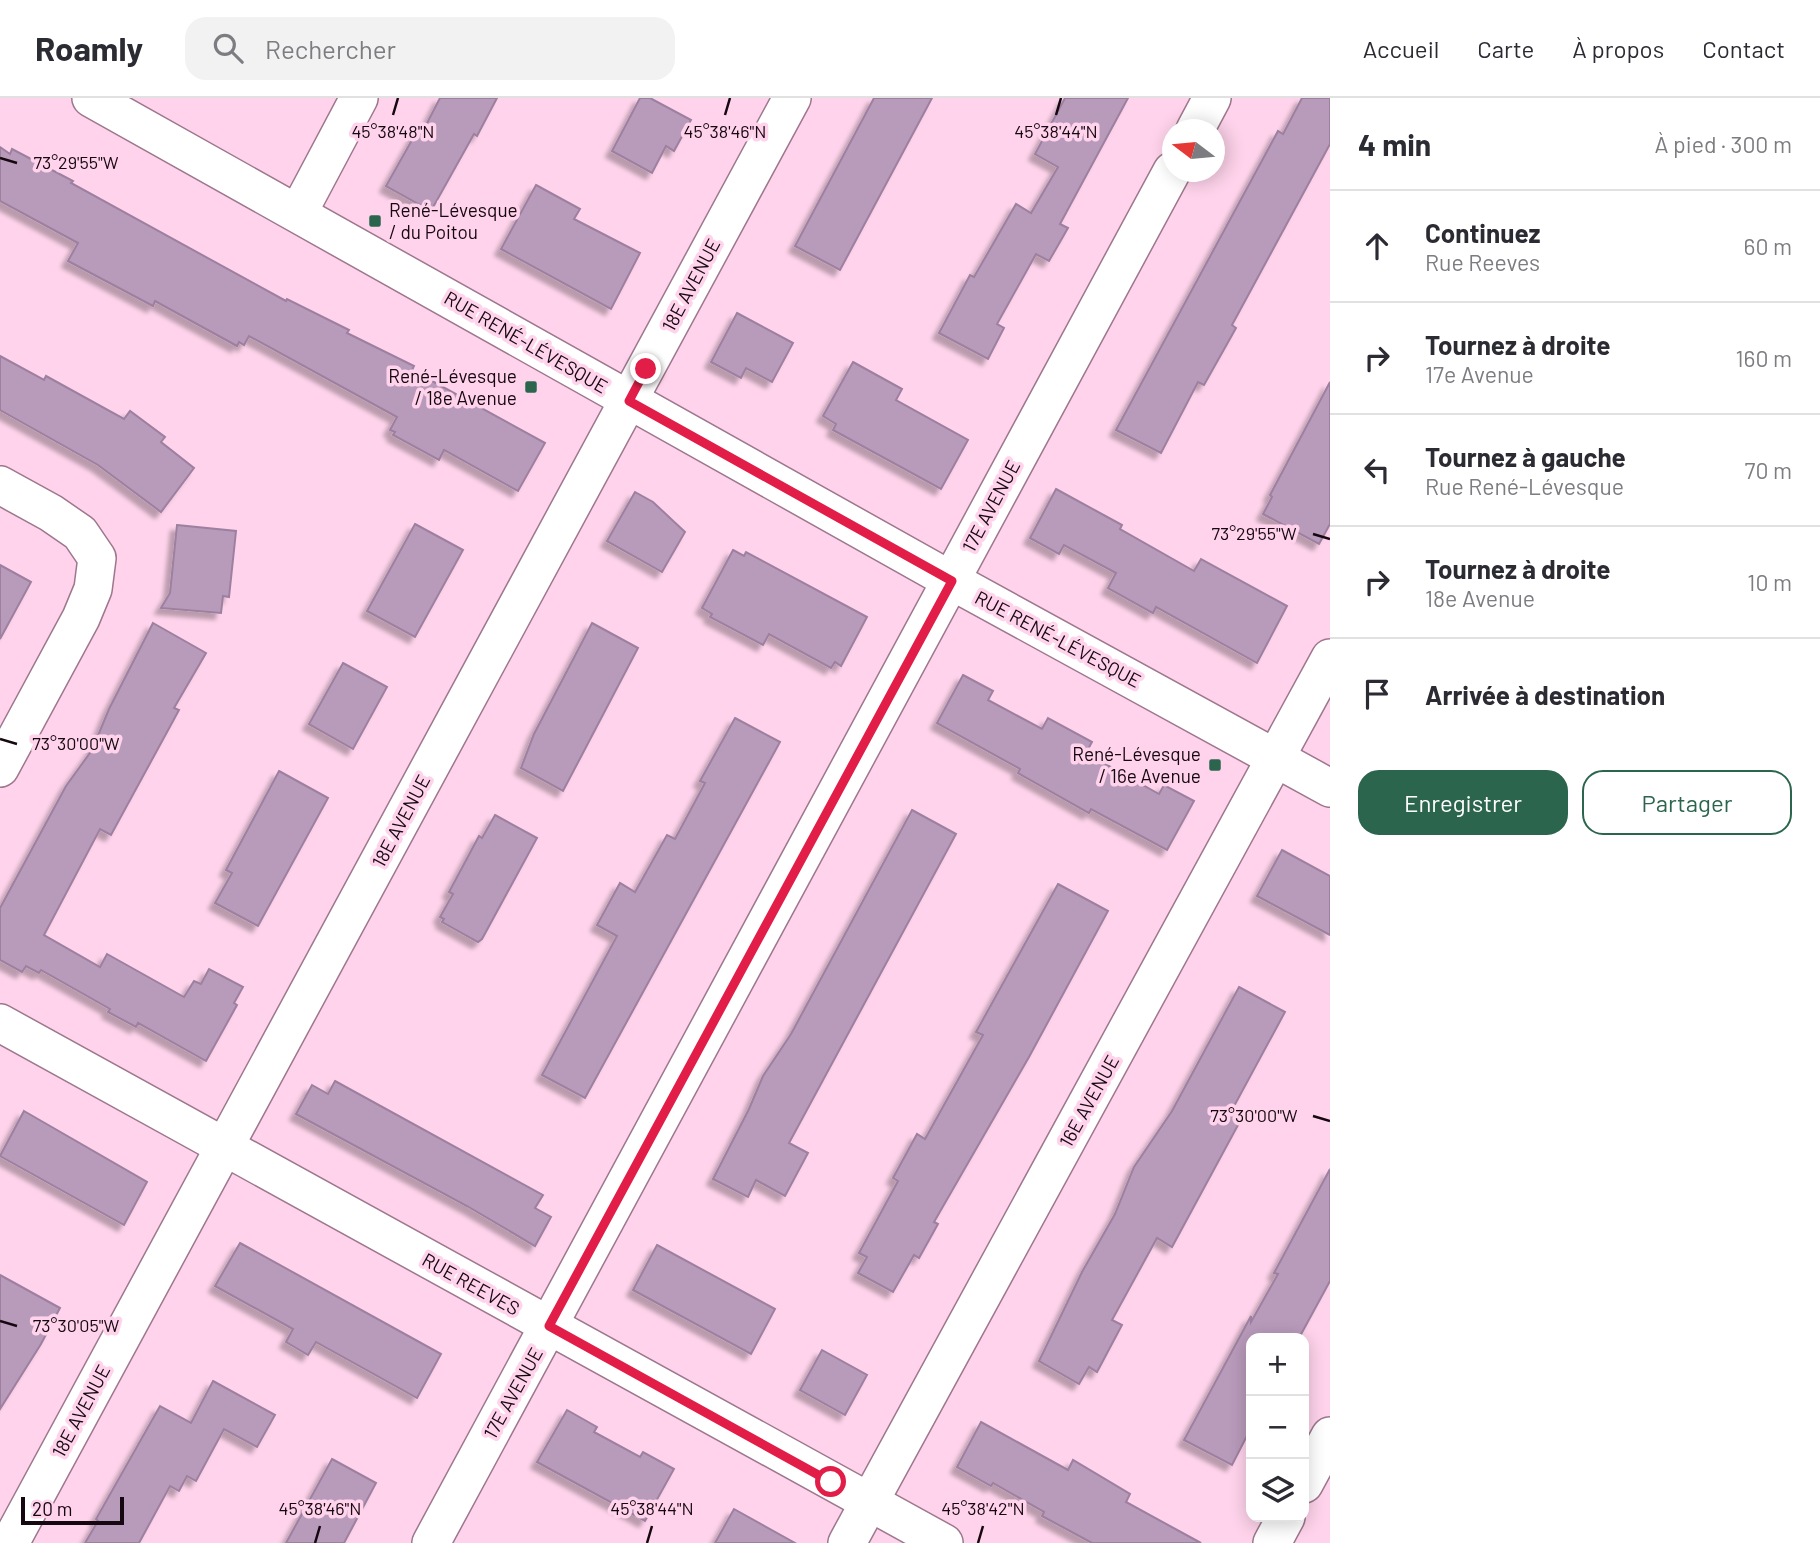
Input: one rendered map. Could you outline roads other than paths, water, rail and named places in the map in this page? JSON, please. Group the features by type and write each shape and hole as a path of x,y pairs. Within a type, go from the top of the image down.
{"street":[{"name":"RUE RENÉ-LÉVESQUE","path":"91,98 952,581 1330,788"},
{"path":"298,212 359,98"},
{"name":"18E AVENUE","path":"10,1543 792,98"},
{"path":"1201,119 1212,98"},
{"name":"17E AVENUE","path":"431,1543 1166,182"},
{"path":"0,485 51,513 80,533 97,558 93,589 81,618 0,768"},
{"name":"16E AVENUE","path":"847,1543 1330,658"},
{"name":"RUE REEVES","path":"0,1023 944,1543"},
{"path":"1309,1476 1330,1436"},
{"path":"1272,1543 1283,1522"}],"place":[{"name":"René-Lévesque / du Poitou","path":"375,221"},
{"name":"René-Lévesque / 18e Avenue","path":"531,387"},
{"name":"René-Lévesque / 16e Avenue","path":"1215,765"}]}
